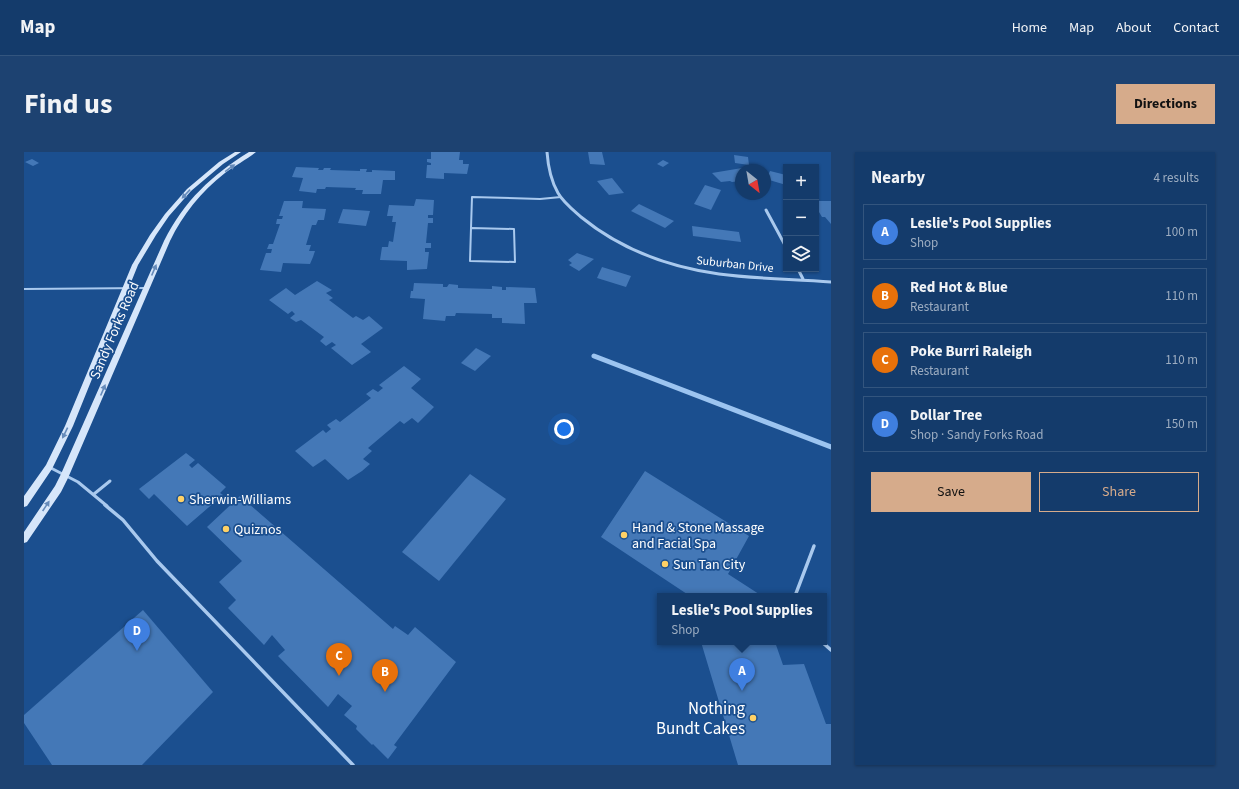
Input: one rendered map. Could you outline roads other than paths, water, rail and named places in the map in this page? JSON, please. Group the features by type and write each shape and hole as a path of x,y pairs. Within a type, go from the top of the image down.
{"street":[{"name":"Sandy Forks Road","path":"24,503 48,467 69,426 135,265 167,214 189,190 238,152"},
{"name":"Sandy Forks Road","path":"24,539 58,489 65,475 146,288 167,241 180,217 196,197 213,181 253,152"},
{"name":"Suburban Drive","path":"547,152 552,177 561,197 584,220 601,232 640,252 665,261 718,274 831,282"},
{"path":"766,210 783,241"},
{"path":"800,272 804,279"}],"lane":[{"path":"471,228 514,229 515,262 470,261 471,228 472,197 540,199 561,197"},
{"path":"24,289 146,288"},
{"path":"48,467 78,482 123,520 157,561 353,765"},
{"path":"94,494 110,481"},
{"path":"796,593 814,546"}],"waterway":[{"path":"594,356 831,447"}],"place":[{"name":"Sherwin-Williams","path":"181,499"},
{"name":"Quiznos","path":"226,529"},
{"name":"Hand & Stone Massage and Facial Spa","path":"624,535"},
{"name":"Sun Tan City","path":"665,564"},
{"name":"Dollar Tree","path":"137,651"},
{"name":"Poke Burri Raleigh","path":"339,676"},
{"name":"Leslie's Pool Supplies","path":"742,691"},
{"name":"Red Hot & Blue","path":"385,692"},
{"name":"Nothing Bundt Cakes","path":"753,718"}]}
